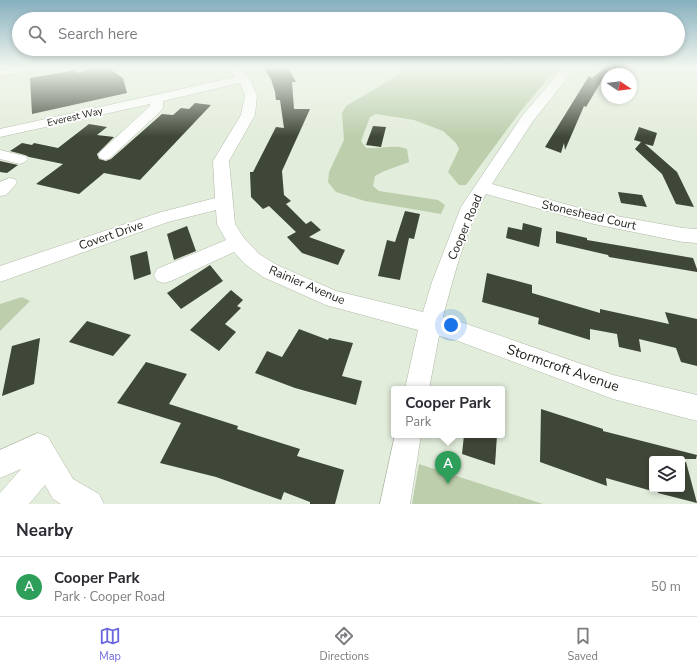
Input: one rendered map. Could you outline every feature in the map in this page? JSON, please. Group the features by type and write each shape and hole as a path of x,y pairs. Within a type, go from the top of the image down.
{"street":[{"name":"Everest Way","path":"0,133 193,91"},
{"name":"Rainier Avenue","path":"249,91 251,95 248,115 221,161 226,224 237,243 252,259 270,271 333,299 431,323"},
{"name":"Cooper Road","path":"418,386 431,323 442,282 470,207 527,119 550,91"},
{"path":"105,155 157,107 156,99"},
{"path":"0,154 20,159"},
{"name":"Stoneshead Court","path":"482,187 594,218 683,235 697,236"},
{"name":"Covert Drive","path":"0,274 164,217 224,202"},
{"path":"164,275 237,243"},
{"name":"Stormcroft Avenue","path":"431,323 458,331 613,387 697,408"},
{"path":"395,504 407,438"},
{"path":"0,464 42,454"},
{"path":"10,504 42,454"},
{"path":"42,454 63,489 89,504"}],"green space":[{"path":"372,91 538,91 466,185 459,185 448,172 459,149 456,143 443,131 414,120 376,114 370,117 361,141 366,148 392,147 407,149 409,162 375,176 373,186 379,191 438,200 445,205 441,214 365,201 336,192 328,182 329,172 344,140 342,113 346,106"},
{"path":"22,297 30,301 0,331 0,304"},
{"path":"419,464 543,504 412,504"}],"building":[{"path":"31,91 126,91 127,93 32,114"},
{"path":"275,91 293,91 294,109 310,109 282,171 284,195 291,201 286,204 306,224 311,221 321,230 309,237 345,250 338,265 302,253 287,237 296,232 269,206 263,209 251,197 250,172 253,172 276,127 284,128 280,100 276,100"},
{"path":"580,91 596,91 586,107 584,106 565,150 564,143 561,153 545,147"},
{"path":"195,103 211,105 140,180 104,173 79,194 36,184 63,164 29,157 10,151 22,143 32,145 34,143 58,148 89,124 107,127 97,135 114,137 97,154 99,159 106,161 111,159 162,114 173,115 181,108 189,109"},
{"path":"373,126 386,127 381,147 366,145"},
{"path":"639,127 657,133 653,146 645,144 677,172 694,207 676,204 662,174 635,149 641,142 634,140"},
{"path":"0,161 18,165 7,173 0,172"},
{"path":"618,192 642,195 647,207 621,203"},
{"path":"405,211 420,214 414,239 409,238 400,280 378,276 387,240 395,242"},
{"path":"523,223 542,228 539,247 506,238 508,227 522,230"},
{"path":"187,226 196,251 174,260 167,234"},
{"path":"556,231 587,238 587,240 693,258 697,272 609,257 608,255 556,243"},
{"path":"147,251 151,274 134,280 130,256"},
{"path":"210,265 223,281 181,309 167,293"},
{"path":"487,273 532,285 532,293 600,313 600,309 669,324 665,312 697,319 697,366 681,362 676,348 639,339 641,352 619,347 617,334 590,329 590,340 538,324 539,318 482,302"},
{"path":"231,290 243,300 237,306 241,308 225,324 236,332 219,351 190,330"},
{"path":"87,321 131,335 113,356 69,342"},
{"path":"299,329 328,340 329,338 353,343 342,376 362,381 356,405 295,388 255,373 267,351 282,357"},
{"path":"40,338 34,384 2,396 12,346"},
{"path":"146,362 187,374 169,404 238,426 237,429 300,449 297,456 344,470 335,504 310,504 310,502 284,492 281,500 216,477 160,463 181,423 117,403"},
{"path":"541,409 603,429 603,431 697,455 696,459 685,459 685,456 649,456 649,490 606,478 607,486 540,462"},
{"path":"464,438 497,438 495,465 462,454"},
{"path":"685,462 697,503 658,493 685,492"}],"place":[{"name":"Cooper Park","path":"448,484"}]}
